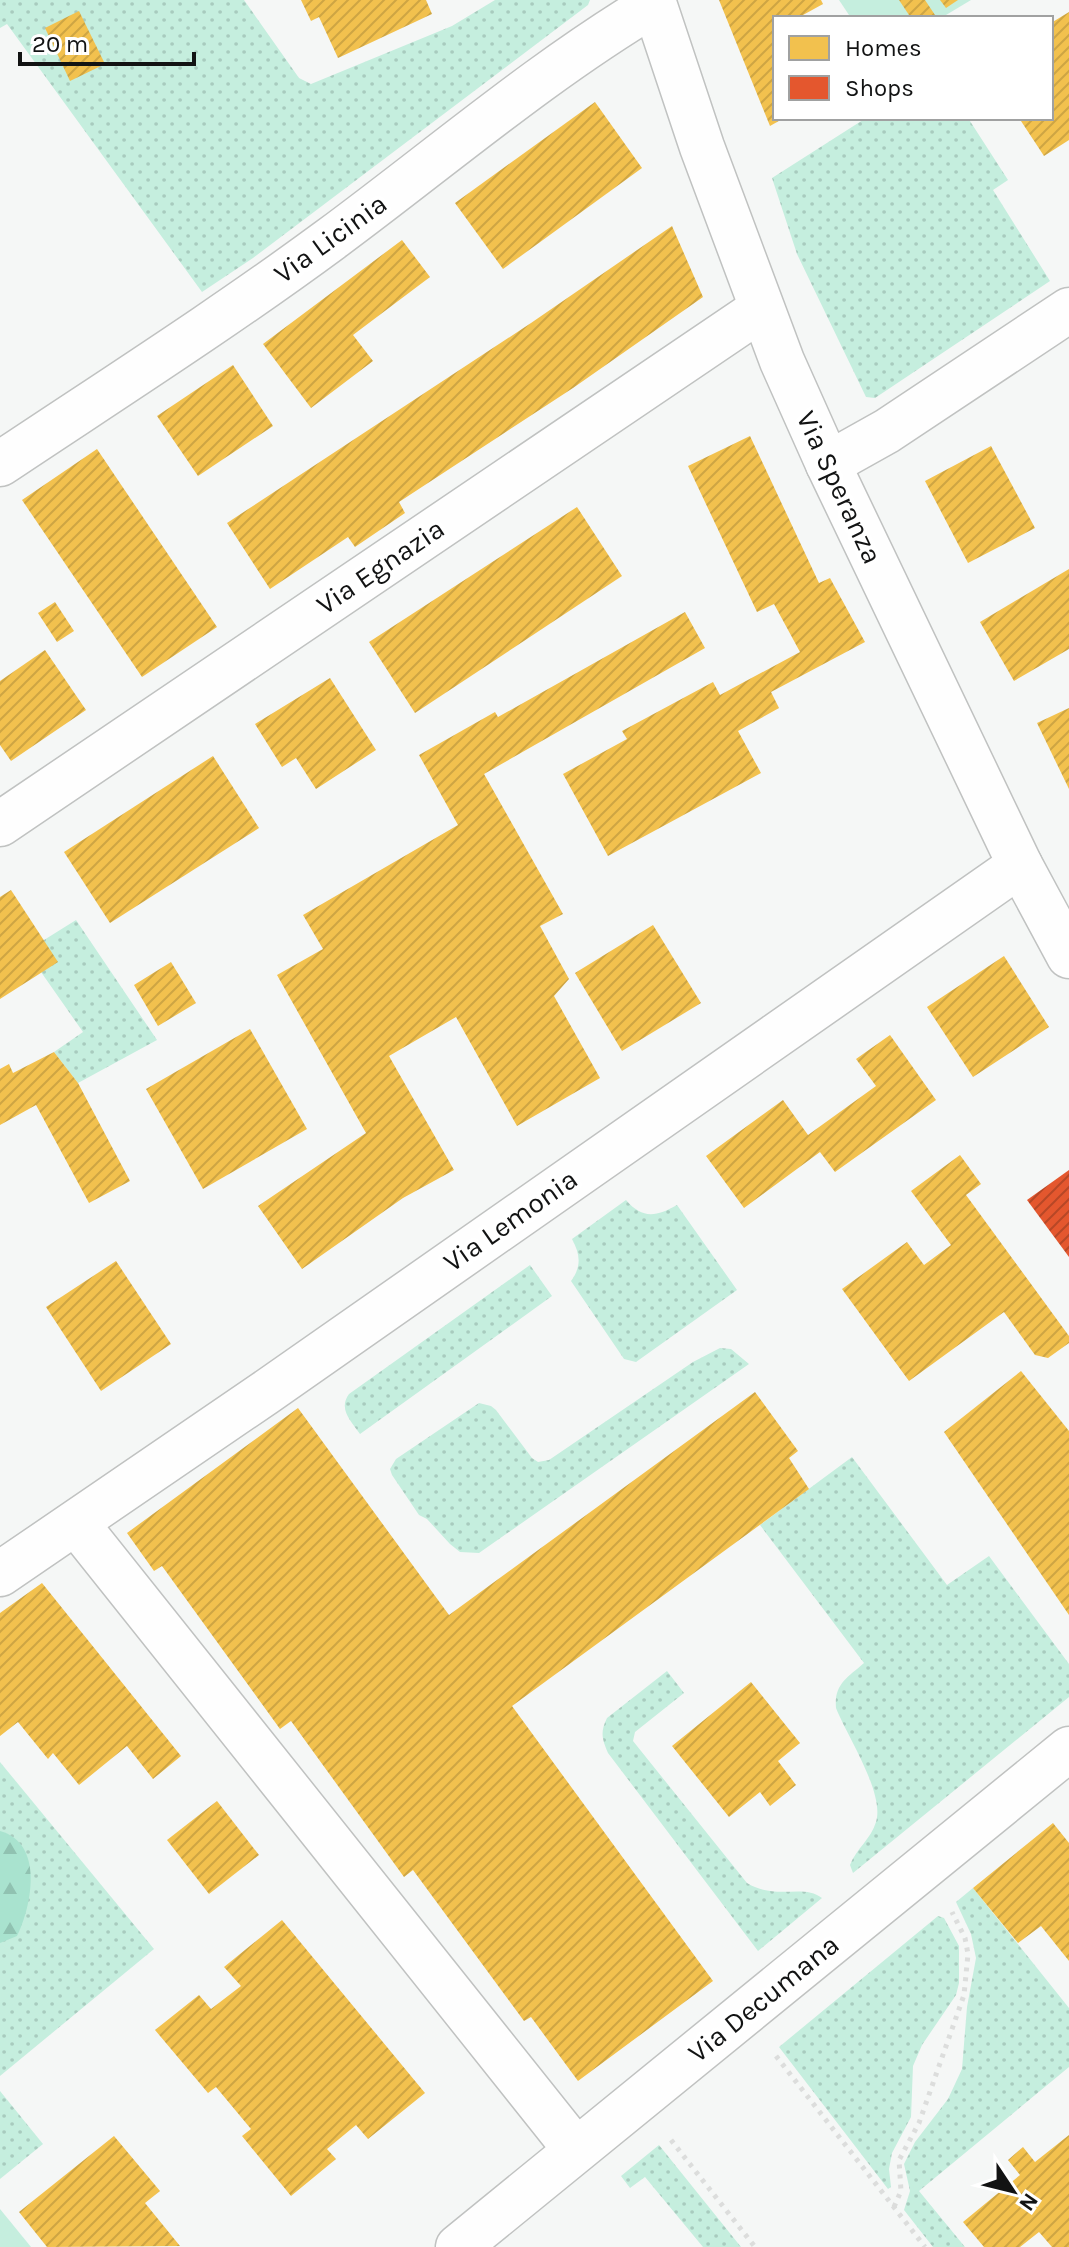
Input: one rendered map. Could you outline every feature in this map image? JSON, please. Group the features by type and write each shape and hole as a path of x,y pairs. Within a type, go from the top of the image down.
{"street":[{"name":"Via Speranza","path":"654,2 761,309 828,464 1043,883 1069,956"},
{"name":"Via Licinia","path":"0,464 235,307 579,51 654,2"},
{"name":"Via Egnazia","path":"0,824 761,309"},
{"path":"828,464 887,431 1069,310"},
{"name":"Via Lemonia","path":"0,1574 1043,883"},
{"path":"76,1523 576,2150"},
{"name":"Via Decumana","path":"458,2247 1069,1749"}],"path":[{"path":"894,2207 901,2191 899,2160 919,2123 964,1995 968,1954 965,1938 945,1901"},
{"path":"772,2050 925,2247"},
{"path":"667,2135 755,2247"}],"green space":[{"path":"0,0 244,0 299,78 311,84 452,26 495,0 590,0 588,5 253,258 202,292 7,24 0,28"},
{"path":"839,0 971,0 944,16 850,16"},
{"path":"863,120 969,120 1008,180 993,190 1050,281 875,398 866,397 797,254 772,178"},
{"path":"76,920 157,1040 78,1083 54,1052 83,1032 41,972 44,940"},
{"path":"626,1200 638,1210 650,1214 677,1205 737,1290 636,1362 624,1359 571,1281 579,1260 572,1239"},
{"path":"530,1265 552,1296 360,1434 345,1410 349,1394"},
{"path":"720,1348 731,1349 749,1364 479,1553 460,1552 450,1544 427,1519 419,1515 392,1475 390,1469 396,1459 479,1403 496,1410 532,1458 538,1462 549,1460 693,1362"},
{"path":"852,1457 947,1585 989,1556 1069,1664 1069,1697 853,1873 850,1865 874,1828 877,1810 870,1781 836,1708 836,1700 839,1687 864,1663 760,1525"},
{"path":"667,1671 684,1693 635,1732 633,1741 747,1883 768,1891 806,1892 822,1898 758,1951 604,1744 607,1718"},
{"path":"0,1762 154,1949 0,2076"},
{"path":"0,1831 14,1838 23,1848 31,1876 27,1908 17,1936 0,1943"},
{"path":"973,1888 1069,2008 1069,2067 919,2191 965,2247 933,2247 904,2210 910,2191 904,2164 915,2142 948,2099 962,2069 967,2007 976,1958 971,1934 956,1902"},
{"path":"938,1916 944,1918 959,1946 959,1983 956,1995 922,2045 913,2066 911,2117 892,2153 889,2169 891,2187 888,2189 779,2047"},
{"path":"0,2091 43,2144 0,2179"},
{"path":"659,2145 741,2247 703,2247 645,2177 630,2188 621,2176"},
{"path":"0,2209 31,2247 0,2247"}],"building: Homes":[{"path":"301,0 426,0 432,14 338,58 319,17 311,21"},
{"path":"719,0 821,0 823,4 804,16 773,16 773,120 780,120 770,126"},
{"path":"899,0 925,0 935,15 934,16 910,16"},
{"path":"940,0 958,0 946,8"},
{"path":"79,11 105,64 70,81 45,28"},
{"path":"1069,12 1069,140 1044,156 1020,120 1053,120 1053,22"},
{"path":"595,102 642,168 503,269 455,203"},
{"path":"672,226 703,297 573,388 399,502 405,513 355,547 348,537 270,589 227,523 531,323"},
{"path":"402,240 430,277 353,335 373,361 311,408 263,344"},
{"path":"233,365 273,426 198,476 157,416"},
{"path":"750,436 819,583 830,578 865,642 771,692 779,708 738,731 761,773 608,856 563,774 627,739 622,731 713,682 720,695 800,652 774,604 757,612 688,466"},
{"path":"991,446 1035,528 968,563 925,481"},
{"path":"97,449 217,627 142,677 22,500"},
{"path":"577,507 622,576 415,713 369,642"},
{"path":"1069,569 1069,649 1014,681 980,622"},
{"path":"55,602 74,631 57,642 38,613"},
{"path":"685,612 705,648 484,774 563,914 540,926 569,979 554,996 600,1078 517,1126 456,1017 389,1056 454,1170 403,1198 302,1269 258,1206 366,1133 277,975 323,949 303,915 458,825 419,755 495,712 498,717"},
{"path":"45,650 86,710 11,761 0,745 0,681"},
{"path":"330,678 376,750 316,789 296,758 282,767 255,724"},
{"path":"1069,708 1069,789 1037,723"},
{"path":"213,756 259,828 110,923 64,852"},
{"path":"11,890 58,962 0,999 0,897"},
{"path":"653,925 701,1003 622,1051 575,973"},
{"path":"1004,956 1049,1027 973,1077 927,1007"},
{"path":"171,962 196,1003 158,1026 134,985"},
{"path":"250,1029 307,1129 203,1189 146,1089"},
{"path":"890,1035 936,1100 835,1172 820,1152 744,1208 706,1156 783,1100 808,1135 876,1086 856,1059"},
{"path":"54,1052 78,1083 130,1181 89,1203 36,1105 0,1125 0,1069 9,1064 13,1073"},
{"path":"960,1155 981,1184 966,1195 1069,1336 1069,1343 1048,1358 1035,1355 1004,1312 909,1381 842,1289 907,1242 924,1265 951,1245 911,1191"},
{"path":"116,1261 171,1344 101,1391 46,1307"},
{"path":"1021,1371 1069,1431 1069,1615 944,1432"},
{"path":"755,1392 798,1451 789,1458 809,1489 512,1706 713,1981 578,2081 531,2017 524,2021 413,1870 404,1877 291,1721 280,1729 162,1566 154,1571 127,1533 298,1408 449,1615"},
{"path":"42,1583 181,1756 153,1779 127,1746 79,1785 53,1753 48,1759 18,1722 0,1736 0,1613"},
{"path":"751,1682 800,1743 778,1761 796,1785 770,1806 760,1792 729,1817 672,1746"},
{"path":"217,1801 259,1855 209,1894 167,1840"},
{"path":"1053,1823 1069,1843 1069,1961 1041,1926 1018,1943 973,1888"},
{"path":"282,1920 425,2093 368,2139 356,2125 327,2149 336,2159 291,2196 242,2136 251,2129 216,2087 208,2093 155,2030 199,1995 211,2009 241,1986 224,1967"},
{"path":"1069,2135 1069,2247 1052,2247 1039,2232 1020,2247 984,2247 963,2222 1020,2175 1008,2160 1023,2147 1035,2162"},
{"path":"114,2136 160,2191 145,2203 180,2246 47,2247 19,2212"}],"building: Shops":[{"path":"1069,1170 1069,1257 1027,1200"}]}
